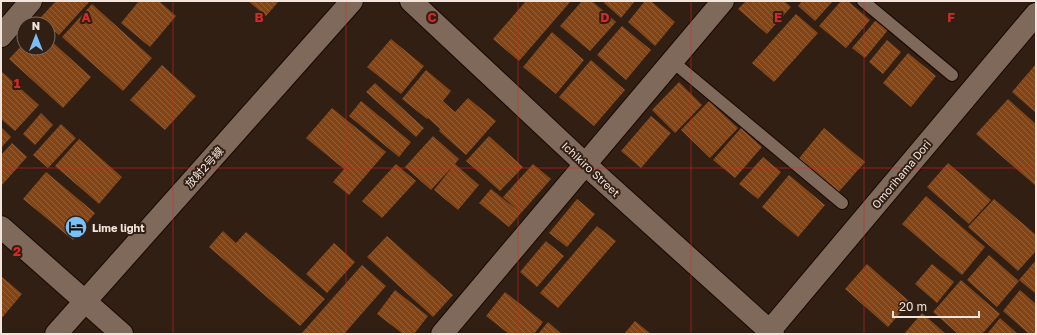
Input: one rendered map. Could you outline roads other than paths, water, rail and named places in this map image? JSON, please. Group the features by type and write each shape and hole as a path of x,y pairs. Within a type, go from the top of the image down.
{"street":[{"path":"1,36 31,1"},
{"name":"放射2号線","path":"56,334 352,1"},
{"name":"Ichikiro Street","path":"411,1 586,165 770,333"},
{"path":"442,334 723,1"},
{"name":"Omorihama Dori","path":"770,333 1036,14"},
{"path":"1,227 122,334"}],"lane":[{"path":"863,1 952,75"},
{"path":"672,61 842,203"}],"place":[{"name":"Lime light","path":"76,227"}]}
